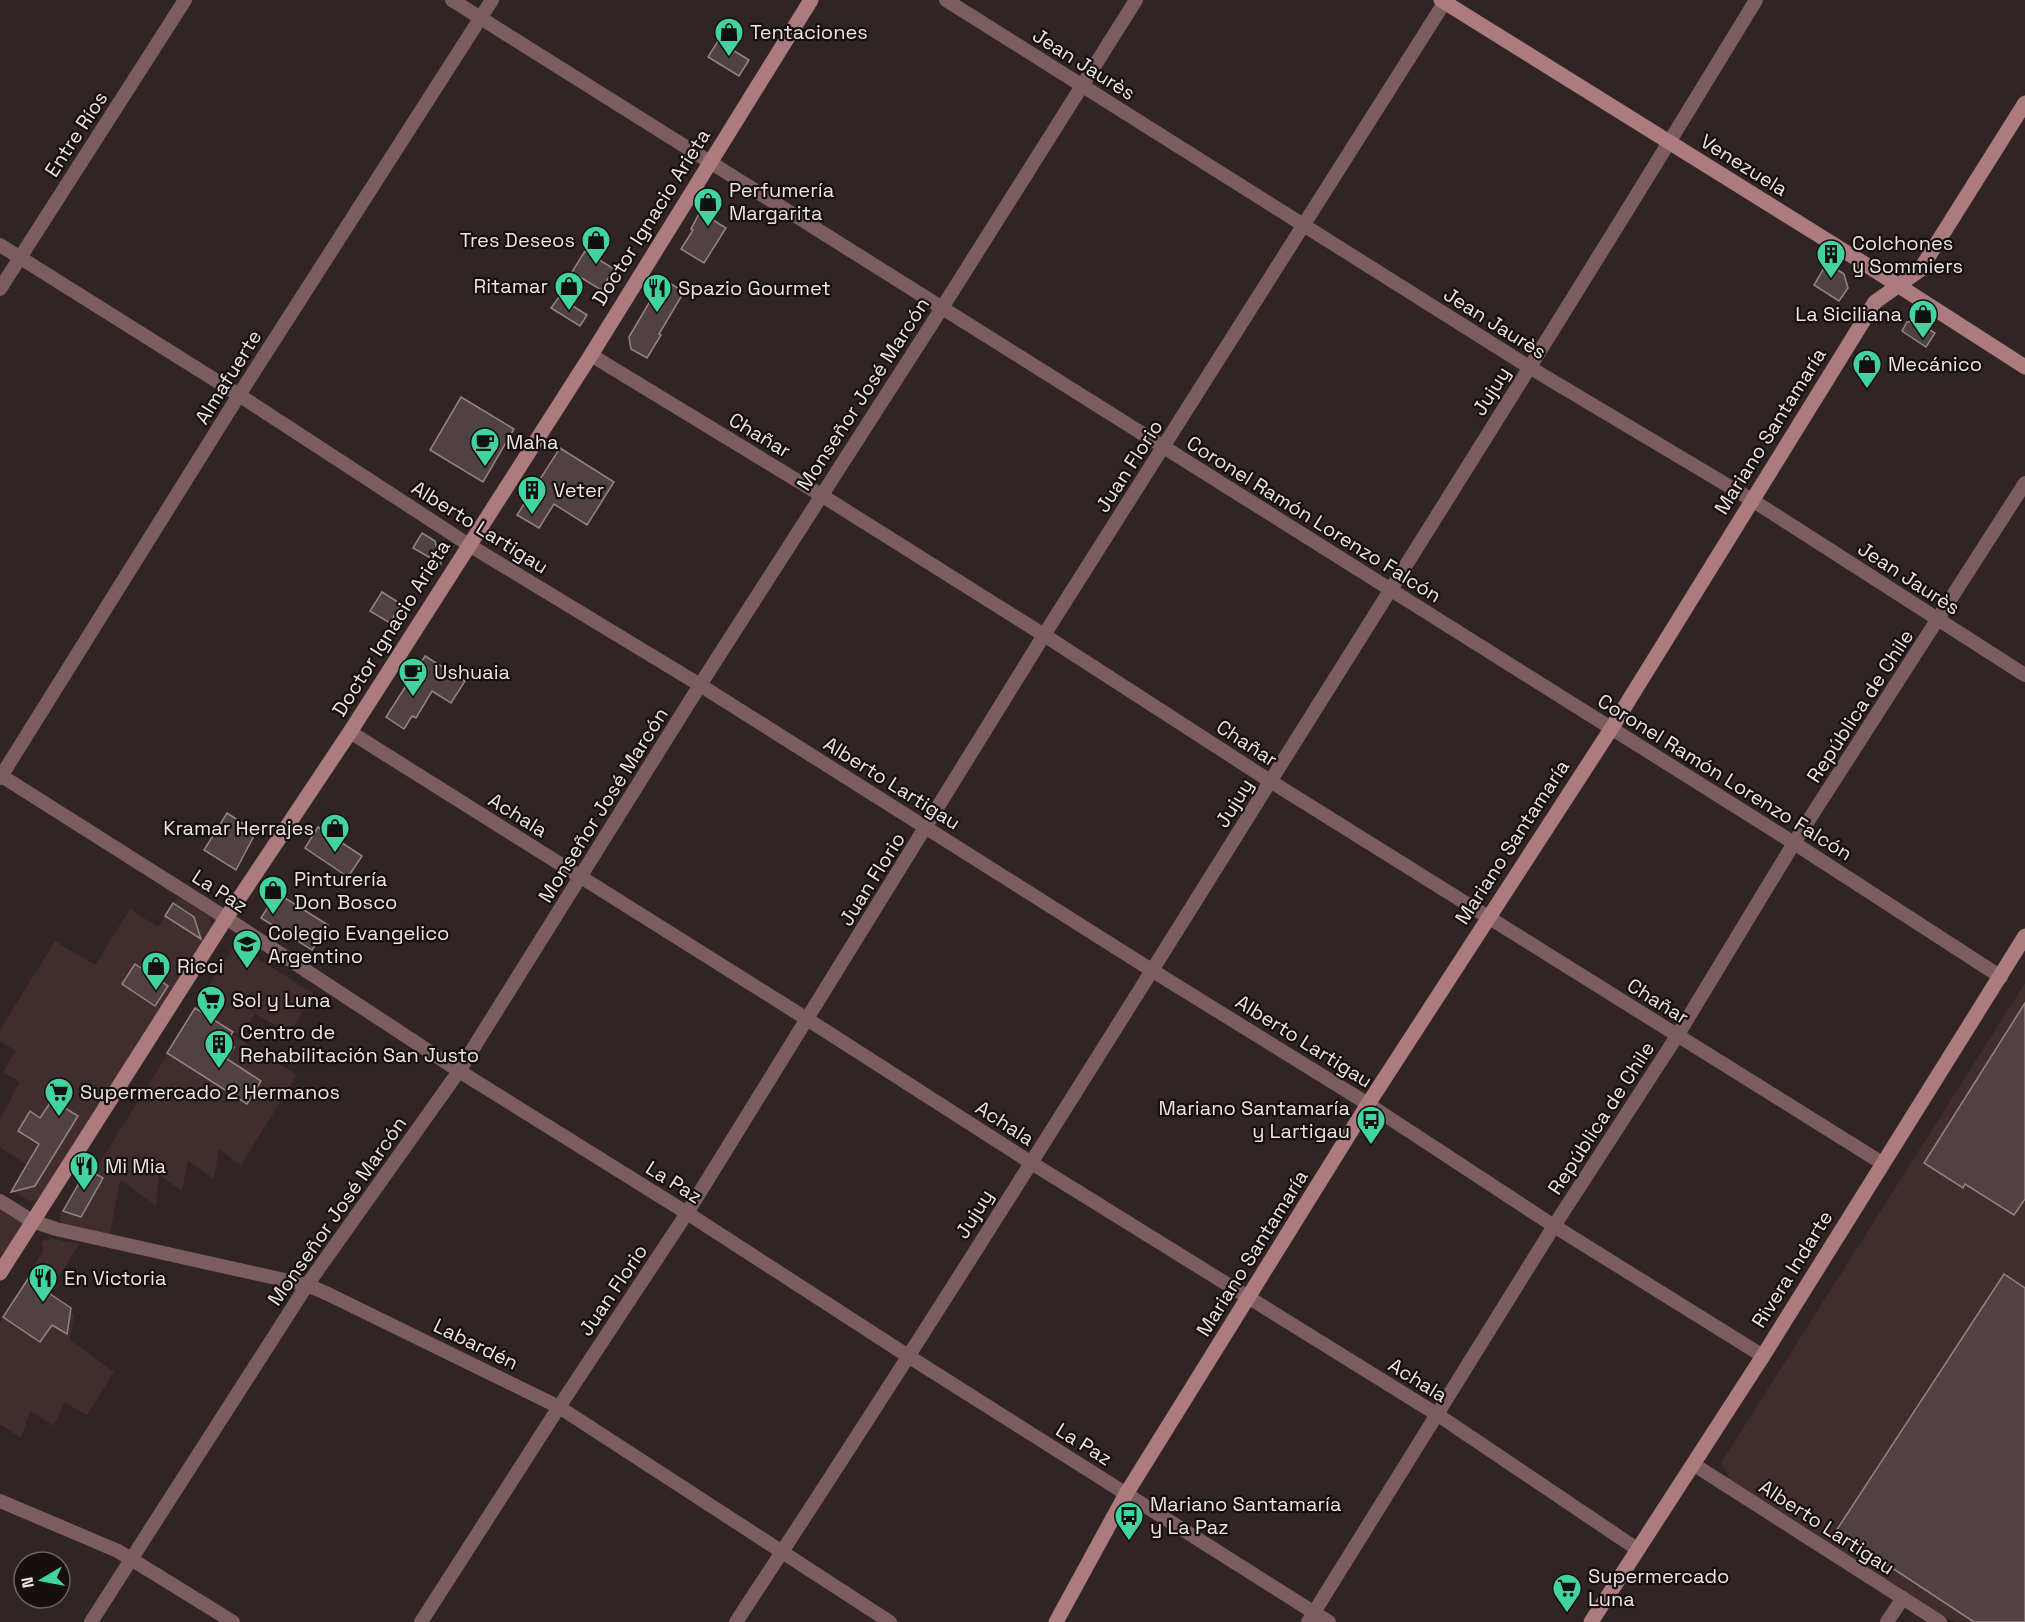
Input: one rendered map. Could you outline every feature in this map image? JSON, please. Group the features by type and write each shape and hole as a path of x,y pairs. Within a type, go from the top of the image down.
{"street":[{"name":"Entre Ríos","path":"0,289 185,0"},
{"name":"Coronel Ramón Lorenzo Falcón","path":"452,0 1794,843 2001,977"},
{"name":"Almafuerte","path":"0,776 239,395 492,0"},
{"name":"Doctor Ignacio Arieta","path":"0,1273 226,918 350,732 591,355 811,0"},
{"name":"Jean Jaurès","path":"946,0 1529,367 1752,500 2025,675"},
{"name":"Monseñor José Marcón","path":"91,1622 307,1285 459,1071 700,685 1136,0"},
{"name":"Jujuy","path":"736,1622 1153,971 1756,0"},
{"name":"Venezuela","path":"1444,1 2025,367"},
{"name":"Juan Florio","path":"421,1622 687,1213 927,828 1044,635 1444,1"},
{"name":"Mariano Santamaría","path":"1056,1622 1126,1494 1368,1104 1611,729 1875,302 1920,270 2025,103"},
{"name":"Alberto Lartigau","path":"0,245 239,395 469,544 700,685 1368,1104 1554,1226 1763,1356"},
{"name":"Chañar","path":"591,355 821,495 1270,781 1882,1163"},
{"name":"República de Chile","path":"1311,1617 1554,1226 1677,1036 1794,843 2025,483"},
{"name":"Achala","path":"350,732 1030,1162 1437,1415 1637,1550"},
{"name":"La Paz","path":"0,776 226,918 459,1071 687,1213 1126,1494 1311,1617 1329,1622"},
{"name":"Rivera Indarte","path":"1591,1622 1763,1356 2025,936"},
{"name":"Labardén","path":"0,1201 33,1221 56,1229 307,1285 559,1407 890,1622"},
{"name":"Alberto Lartigau","path":"1693,1464 1940,1622"},
{"path":"0,1501 118,1551 233,1622"},
{"path":"1887,1622 1903,1598"}],"shaded area":[{"path":"178,897 210,917 212,928 39,1200 29,1201 15,1192 30,1167 0,1147 0,1119 20,1082 3,1072 16,1051 0,1041 0,1030 55,941 95,965 130,909 158,927"},
{"name":"Colegio Evangelico Argentino","path":"235,944 314,994 289,1034 255,1013 240,1036 195,1008"},
{"path":"2025,983 2025,1622 1954,1622 1730,1479 1721,1463"},
{"path":"195,1011 297,1075 241,1165 219,1149 214,1179 188,1161 182,1191 159,1175 156,1205 120,1180 110,1234 63,1224 60,1220 60,1212 67,1214"},
{"path":"0,1206 24,1223 0,1266"},
{"path":"53,1239 79,1244 46,1297 74,1315 70,1340 114,1372 87,1415 64,1402 54,1426 30,1411 21,1438 0,1424 0,1322 43,1251 42,1241"}],"building":[{"name":"Tentaciones","path":"718,41 749,60 739,76 708,57"},
{"path":"700,212 726,228 704,263 681,249 693,230 691,229"},
{"path":"585,251 614,269 601,290 572,272"},
{"name":"Colchones y Sommiers","path":"1827,263 1844,274 1848,288 1839,301 1814,285"},
{"path":"663,279 684,292 647,358 631,349 629,337"},
{"name":"Ritamar","path":"559,297 587,315 580,326 551,308"},
{"name":"La Siciliana","path":"1916,321 1935,333 1926,347 1902,331 1907,322"},
{"path":"461,397 514,429 483,482 430,450"},
{"path":"560,448 614,482 587,525 554,504 539,528 517,515"},
{"path":"422,533 435,541 441,564 413,548"},
{"path":"382,592 401,604 390,623 370,611"},
{"path":"425,656 465,681 451,703 432,691 416,718 412,716 404,729 386,717"},
{"path":"227,813 256,832 236,870 204,850"},
{"name":"Kramar Herrajes","path":"318,827 362,856 348,877 305,848"},
{"path":"277,893 328,925 312,950 261,918"},
{"path":"173,903 194,917 201,939 165,916"},
{"path":"135,964 168,986 155,1006 122,984"},
{"path":"2025,1003 2025,1199 2014,1215 1965,1184 1963,1188 1924,1163"},
{"name":"Centro de Rehabilitación San Justo","path":"195,1008 233,1032 226,1042 234,1047 227,1059 261,1081 247,1104 167,1053"},
{"path":"52,1100 78,1116 35,1186 11,1192 39,1144 18,1131 30,1111 40,1118"},
{"name":"Mi Mia","path":"87,1169 103,1178 81,1217 63,1211"},
{"path":"2004,1274 2025,1288 2025,1622 1974,1622 1836,1531"},
{"path":"28,1279 71,1308 67,1334 52,1325 40,1342 3,1317"}],"place":[{"name":"Tentaciones","path":"729,58"},
{"name":"Perfumería Margarita","path":"708,228"},
{"name":"Tres Deseos","path":"596,266"},
{"name":"Colchones y Sommiers","path":"1831,280"},
{"name":"Ritamar","path":"569,312"},
{"name":"Spazio Gourmet","path":"657,314"},
{"name":"La Siciliana","path":"1923,340"},
{"name":"Mecánico","path":"1867,390"},
{"name":"Maha","path":"485,468"},
{"name":"Veter","path":"532,516"},
{"name":"Ushuaia","path":"413,698"},
{"name":"Kramar Herrajes","path":"335,854"},
{"name":"Pinturería Don Bosco","path":"273,916"},
{"name":"Colegio Evangelico Argentino","path":"247,970"},
{"name":"Ricci","path":"156,992"},
{"name":"Sol y Luna","path":"211,1026"},
{"name":"Centro de Rehabilitación San Justo","path":"219,1070"},
{"name":"Supermercado 2 Hermanos","path":"59,1118"},
{"name":"Mariano Santamaría y Lartigau","path":"1371,1146"},
{"name":"Mi Mia","path":"84,1192"},
{"name":"En Victoria","path":"43,1304"},
{"name":"Mariano Santamaría y La Paz","path":"1129,1542"},
{"name":"Supermercado Luna","path":"1567,1614"}]}
